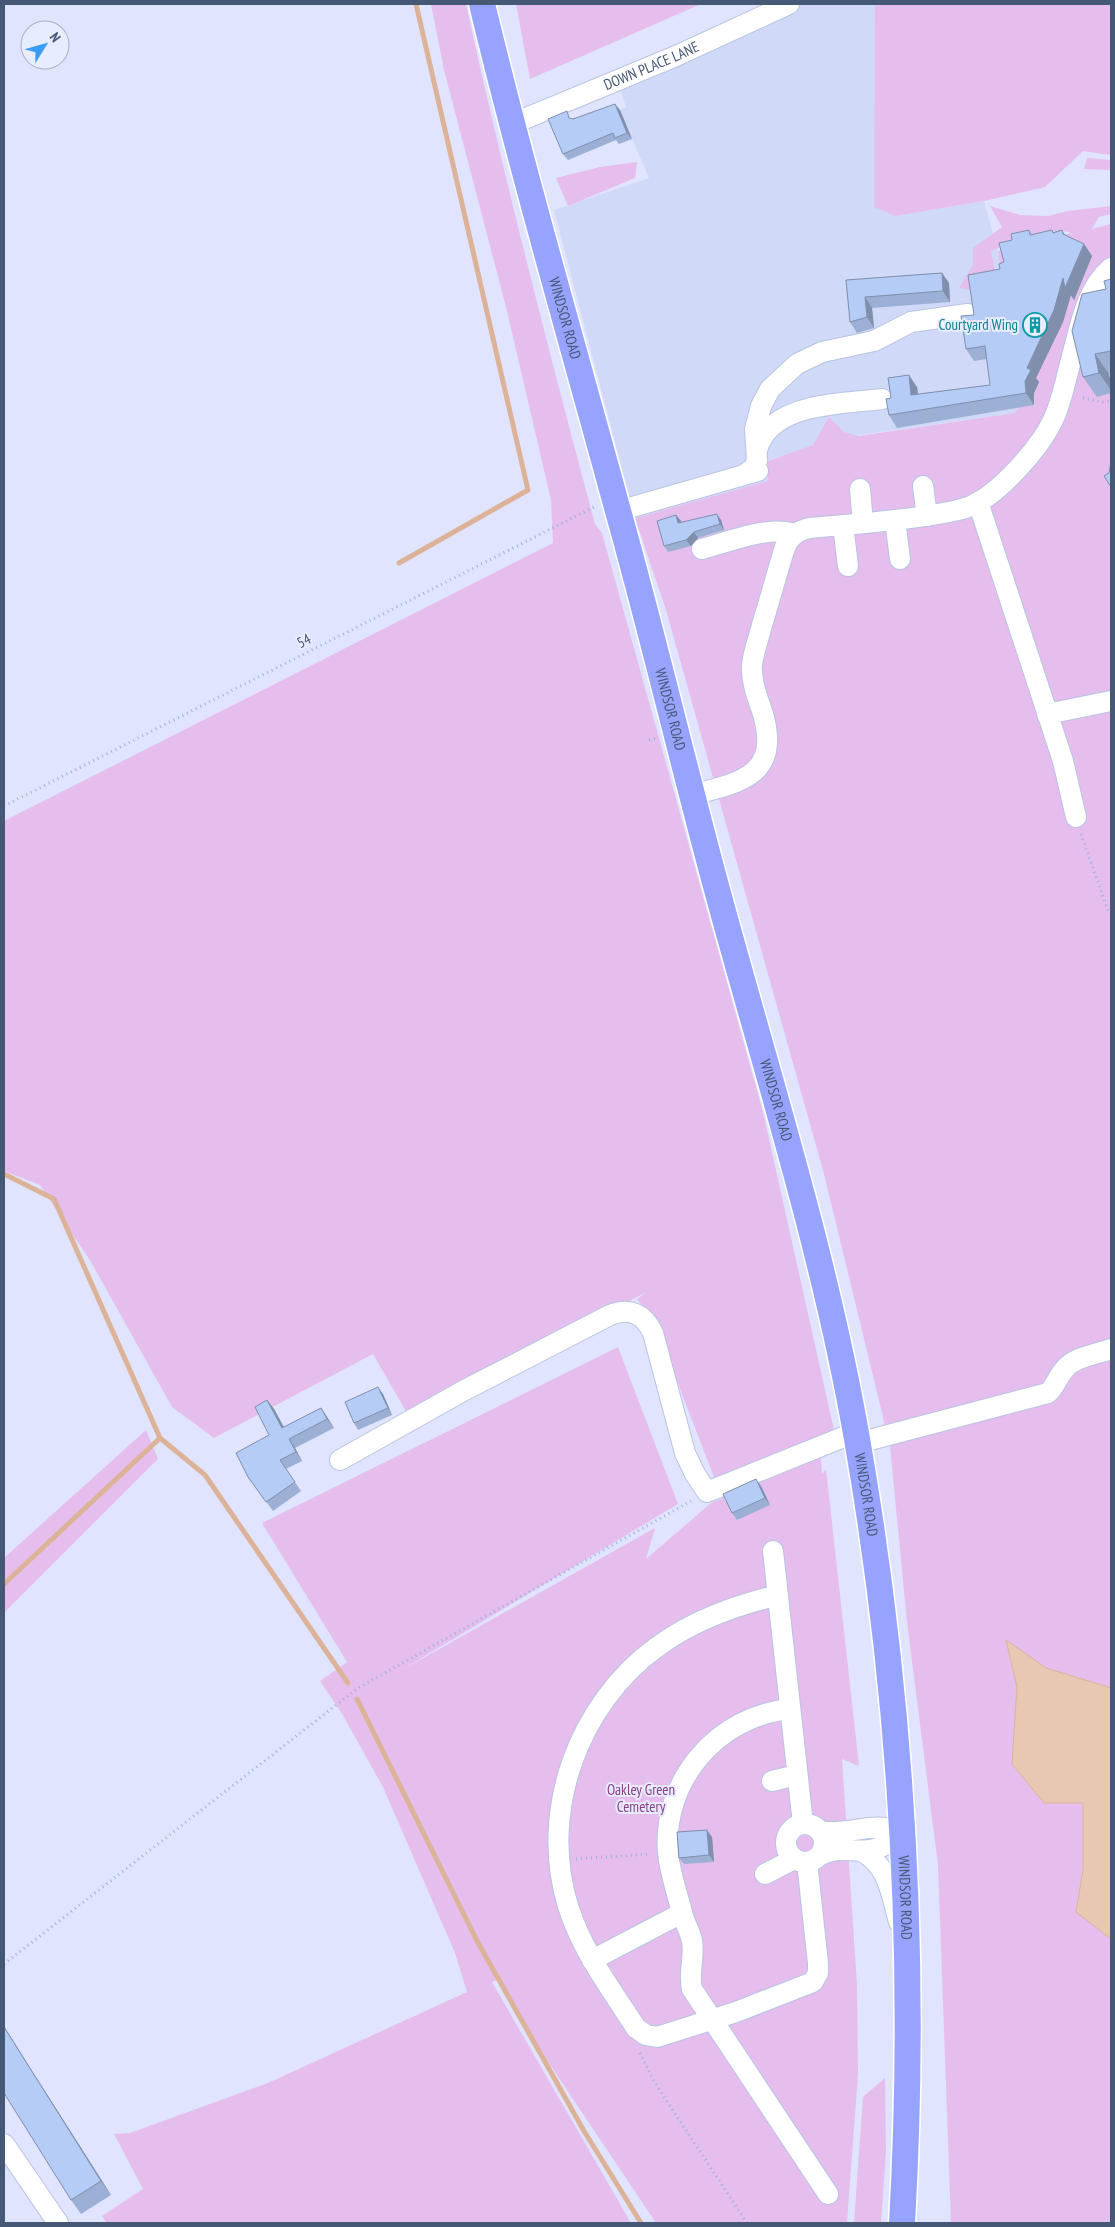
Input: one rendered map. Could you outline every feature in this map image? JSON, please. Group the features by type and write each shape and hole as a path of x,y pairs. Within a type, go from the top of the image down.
{"main road":[{"name":"WINDSOR ROAD","path":"482,4 512,124 616,504 691,795 814,1242 857,1437 881,1608 901,1833 906,1946 908,2082 902,2223"}],"street":[{"name":"DOWN PLACE LANE","path":"512,124 676,56 789,4"},
{"path":"702,549 758,534 780,531 794,534 810,528 927,516 961,509 978,502 1015,469 1049,427 1058,409 1088,299 1101,278 1111,268"},
{"path":"756,465 755,421 761,406 770,389 798,364 822,352 874,341 911,322 968,314"},
{"path":"756,465 762,438 773,425 800,410 882,399"},
{"path":"616,504 756,465"},
{"path":"923,486 927,516"},
{"path":"860,489 863,523"},
{"path":"978,502 1026,643 1046,714 1063,761 1076,817"},
{"path":"895,520 900,559"},
{"path":"843,525 848,566"},
{"path":"691,795 728,786 747,778 759,769 766,755 766,729 753,681 753,661 785,547 794,534"},
{"path":"1046,714 1111,701"},
{"path":"340,1460 490,1376 610,1315 629,1311 642,1316 653,1333 685,1453 695,1474 707,1492 857,1437 1048,1393 1071,1363 1111,1349"},
{"path":"773,1551 797,1775 811,1827 824,1843 807,1859"},
{"path":"778,1595 724,1611 680,1632 646,1655 615,1685 592,1719 569,1770 561,1808 559,1861 564,1890 572,1918 592,1960 636,2028 646,2035 663,2036 808,1986 816,1978 818,1963 807,1859"},
{"path":"790,1709 763,1714 744,1721 724,1733 705,1749 690,1769 674,1802 669,1825 668,1853 682,1913 691,1940 692,1954 689,1973 692,1990 828,2194"},
{"path":"772,1781 797,1775"},
{"path":"765,1874 830,1852 861,1851 882,1847 901,1833 894,1829 878,1826 843,1833 811,1827 792,1828 786,1839 787,1850 807,1859"},
{"path":"861,1851 873,1858 883,1869 906,1946"},
{"path":"592,1960 682,1913"},
{"path":"4,2144 58,2223"}],"path":[{"path":"1083,398 1102,402 1111,401"},
{"name":"54","path":"4,806 616,504"},
{"path":"649,740 658,738"},
{"path":"1076,817 1108,911 1111,910"},
{"path":"4,1964 358,1688 707,1492"},
{"path":"559,1861 668,1853"},
{"path":"639,2050 655,2084 748,2223"}],"shaded area":[{"path":"799,4 875,4 875,207 895,216 984,201 998,251 1019,406 1015,413 859,435 771,459 776,479 635,518 554,210 649,178 620,110 626,107 620,88 755,31"},
{"path":"1006,1640 1046,1668 1111,1688 1111,1939 1076,1912 1083,1870 1083,1803 1044,1803 1012,1764 1017,1687"}],"green space":[{"path":"431,4 466,4 528,265 595,524 602,533 763,1112 834,1430 715,1480 654,1321 637,1299 645,1293 407,1413 373,1354 214,1438 172,1407 91,1262 40,1185 4,1171 4,821 553,543 551,500 506,307 444,70"},
{"path":"516,4 701,4 530,79"},
{"path":"875,4 1111,4 1111,155 1083,151 1045,187 984,201 895,216 874,207"},
{"path":"1087,158 1111,160 1111,170 1084,169"},
{"path":"637,162 635,178 568,206 556,178 600,167"},
{"path":"990,206 1020,215 1048,216 1067,211 1111,206 1111,214 1099,217 1092,229 1111,224 1111,2223 951,2223 938,1865 907,1622 890,1446 824,1174 666,610 635,518 768,481 768,461 813,445 829,417 844,432 858,436 1015,413 1019,406 998,251 1072,233 1063,231 1043,234 991,251 999,293 959,288 973,265 973,248 1002,227"},
{"name":"Oakley Green Cemetery","path":"618,1347 678,1504 400,1671 655,1528 646,1559 711,1503 821,1457 822,1474 826,1469 859,1766 842,1759 857,1985 858,2074 847,2223 656,2223 514,2011 499,1979 492,1982 631,2223 107,2223 102,2216 143,2189 114,2134 130,2133 268,2083 467,1992 455,1953 383,1787 341,1712 320,1681 347,1662 262,1523"},
{"path":"146,1430 158,1459 4,1613 4,1558"},
{"path":"885,2078 886,2151 881,2223 854,2223 863,2097"}],"building":[{"path":"615,104 627,133 615,138 613,133 563,154 548,119 567,111 569,118 573,119"},
{"path":"1029,230 1030,235 1052,230 1053,233 1062,230 1063,234 1084,244 1065,288 1063,278 1054,310 1027,368 1031,370 1025,381 1026,393 889,415 886,399 891,398 888,378 909,375 911,395 990,385 985,346 966,349 961,316 974,315 968,275 1000,269 999,264 1004,262 999,243 1012,240 1011,234"},
{"path":"942,273 943,291 865,297 867,317 850,322 846,280"},
{"path":"1111,279 1111,351 1095,354 1099,373 1083,377 1072,331 1082,294 1106,289 1104,281"},
{"path":"1111,461 1111,487 1104,476 1109,473"},
{"path":"717,514 720,524 694,532 686,540 664,546 657,521 676,515 678,523"},
{"path":"378,1387 388,1408 354,1423 345,1402"},
{"path":"267,1400 282,1428 321,1408 327,1419 289,1439 296,1452 280,1460 295,1482 266,1502 248,1477 236,1453 269,1435 255,1407"},
{"path":"756,1479 765,1498 732,1513 723,1494"},
{"path":"707,1830 709,1855 679,1858 677,1832"},
{"path":"4,2027 101,2181 71,2200 4,2093"}],"waterway":[{"path":"399,563 528,490 416,4"},
{"path":"4,1174 54,1199 160,1438"},
{"path":"4,1584 160,1438 205,1475 348,1683"},
{"path":"357,1699 477,1941 584,2131 641,2223"}],"place":[{"name":"Courtyard Wing","path":"1035,325"}]}
